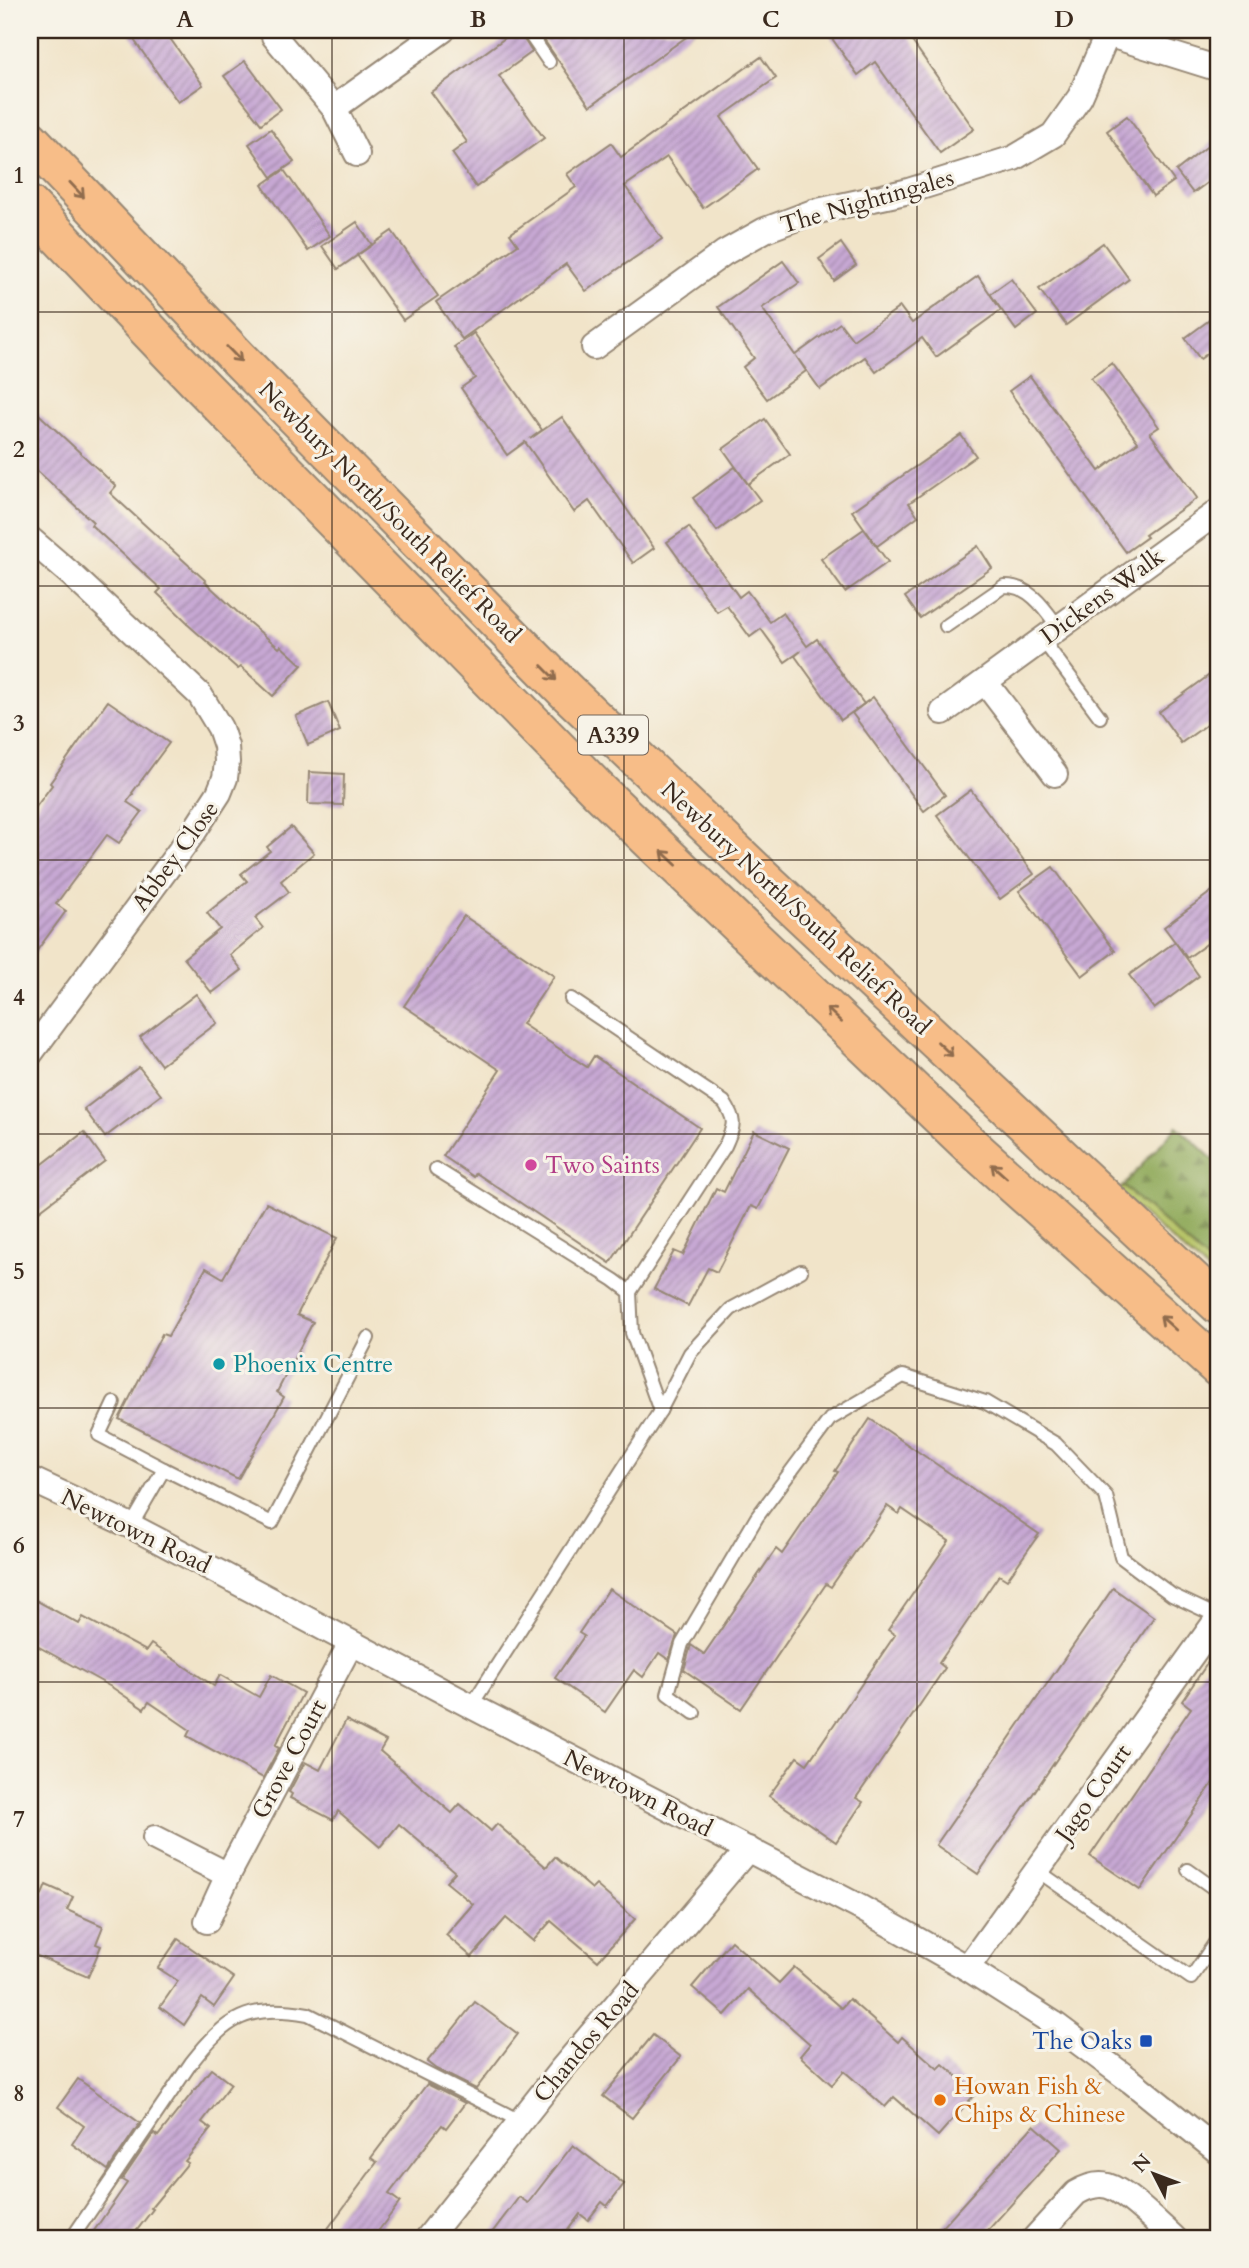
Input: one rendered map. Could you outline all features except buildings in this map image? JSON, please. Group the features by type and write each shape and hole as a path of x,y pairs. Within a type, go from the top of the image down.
{"highway":[{"name":"Newbury North/South Relief Road","path":"30,140 238,358 566,691 1219,1305"},
{"name":"Newbury North/South Relief Road","path":"30,206 197,381 601,793 971,1146 1219,1368"}],"street":[{"path":"334,108 443,30"},
{"name":"The Nightingales","path":"594,347 724,253 765,230 813,212 905,192 1014,158 1054,135 1080,97 1100,32 1219,69"},
{"path":"274,36 334,108 357,154"},
{"name":"Dickens Walk","path":"943,712 1219,511"},
{"name":"Abbey Close","path":"30,538 200,695 220,728 226,746 227,762 219,793 193,833 30,1054"},
{"path":"985,682 1055,774"},
{"name":"Newtown Road","path":"30,1479 131,1526 861,1908 967,1968 1053,2023 1219,2152"},
{"name":"Jago Court","path":"967,1968 1219,1617"},
{"name":"Grove Court","path":"207,1921 228,1875 351,1643"},
{"path":"155,1838 228,1875"},
{"name":"Chandos Road","path":"428,2238 520,2121 748,1849"},
{"path":"1035,2238 1076,2193 1098,2185 1117,2189 1174,2238"}],"lane":[{"path":"527,30 549,62"},
{"path":"946,626 1004,586 1014,586 1025,591 1041,604 1050,633 1100,718"},
{"path":"571,999 724,1102 732,1114 734,1124 725,1146 630,1292 632,1333 660,1411"},
{"path":"436,1169 630,1292"},
{"path":"471,1706 660,1411 690,1353 731,1309 801,1272"},
{"path":"114,1403 99,1435 272,1523 368,1338"},
{"path":"694,1713 668,1694 682,1644 757,1517 830,1419 903,1376 985,1402 1056,1444 1106,1496 1121,1557 1172,1595 1219,1617"},
{"path":"131,1526 164,1469"},
{"path":"1188,1870 1219,1892"},
{"path":"1038,1871 1191,1978 1219,1937"},
{"path":"72,2238 191,2063 213,2035 241,2015 289,2011 307,2014 520,2121"}],"green space":[{"path":"1177,1126 1219,1165 1219,1271 1123,1186"},
{"path":"1123,1186 1219,1271 1219,1281 1117,1192"}],"place":[{"name":"Two Saints","path":"531,1165"},
{"name":"Phoenix Centre","path":"219,1364"},
{"name":"The Oaks","path":"1146,2041"},
{"name":"Howan Fish & Chips & Chinese","path":"940,2100"}]}
